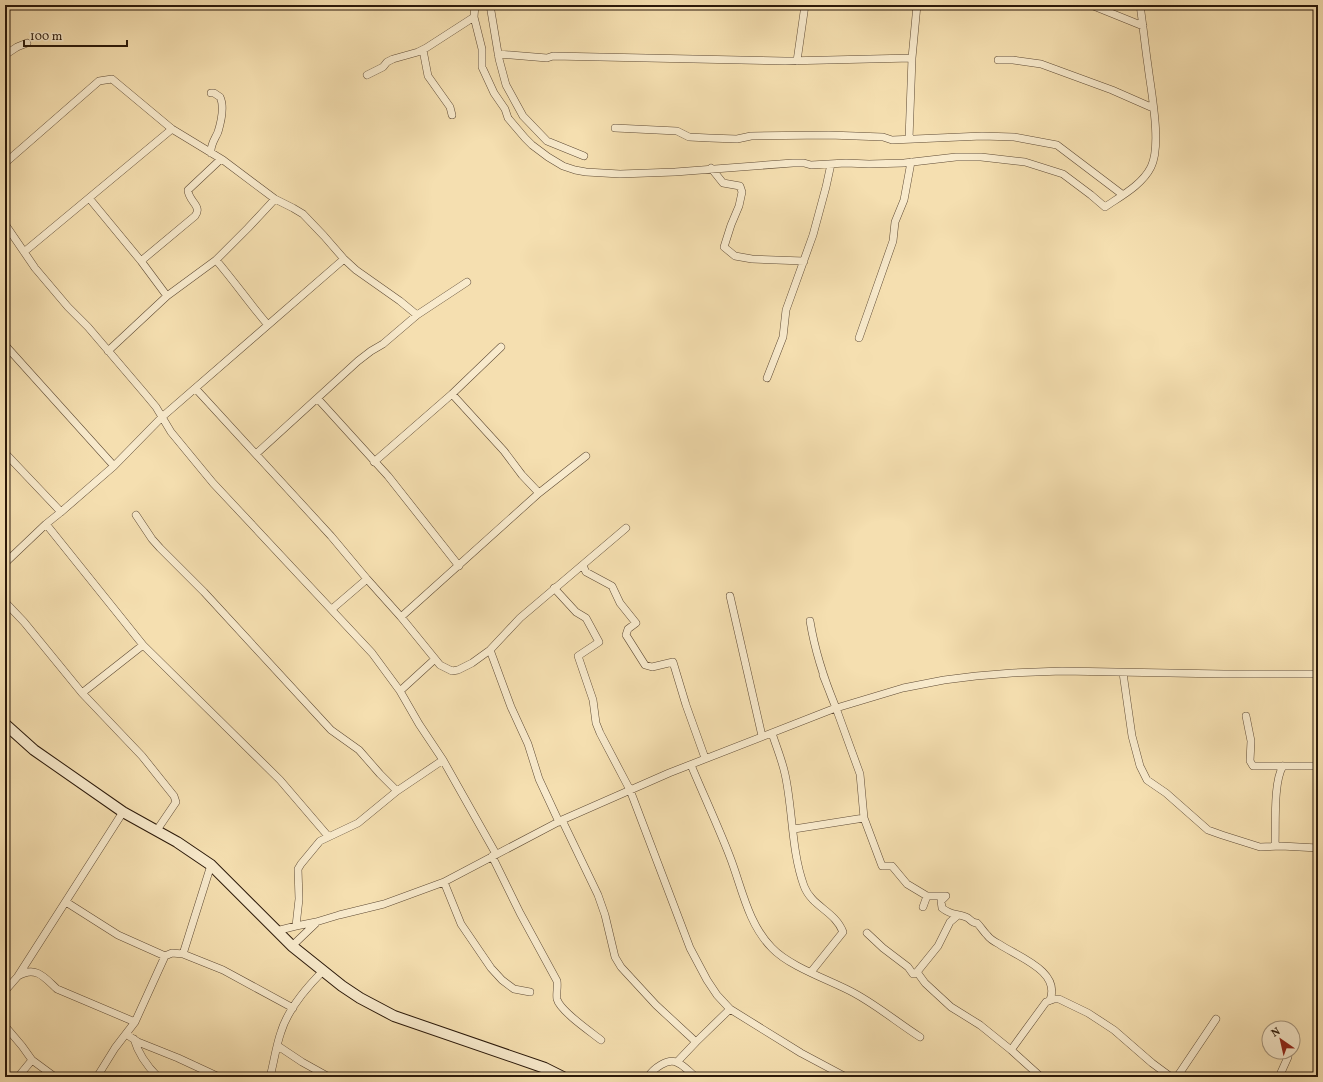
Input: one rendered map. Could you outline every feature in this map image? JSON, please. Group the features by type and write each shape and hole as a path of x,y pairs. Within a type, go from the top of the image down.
{"street":[{"path":"475,5 474,17 482,49 482,67 494,93 499,99 511,122 532,145 548,157 568,168 586,172 620,174 793,163 812,165 910,162 981,157 1025,162 1063,174 1105,207 1129,192 1144,177 1151,167 1155,150 1156,140 1153,108 1140,5"},
{"path":"490,5 498,54 506,85 523,116 547,141 584,156"},
{"path":"797,61 805,5"},
{"path":"909,139 912,58 917,5"},
{"path":"1091,5 1143,26"},
{"path":"366,75 383,67 387,62 393,59 423,50 474,17"},
{"path":"5,55 17,47 27,43"},
{"path":"423,50 428,76 450,107 452,114"},
{"path":"498,54 547,58 553,56 797,61 912,58"},
{"path":"998,60 1013,60 1041,64 1112,90 1153,108"},
{"path":"5,163 96,83 103,79 112,79 172,129 221,159 274,199 293,208 309,220 344,259 369,280 400,301 416,315"},
{"path":"211,93 214,93 220,97 223,108 211,153"},
{"path":"615,128 677,131 689,137 737,139 751,136 829,135 883,137 892,140 982,136 1014,137 1057,145 1123,195"},
{"path":"24,252 172,129"},
{"path":"141,261 198,213 198,208 189,196 188,190 221,159"},
{"path":"859,338 893,241 895,222 904,200 910,162"},
{"path":"767,378 783,337 786,310 813,235 823,201 831,164"},
{"path":"711,168 723,183 740,186 742,192 739,206 724,247 736,256 752,259 804,261"},
{"path":"89,198 141,261 167,296"},
{"path":"108,351 167,296 216,260 274,199"},
{"path":"5,224 24,252 52,288 88,327 153,403 184,449 213,483 332,608 372,653 400,690 419,724 443,760 494,855 520,913 557,980 558,986 556,996 560,1007 601,1040"},
{"path":"5,562 46,524 114,466 162,417 344,259"},
{"path":"216,260 232,278 246,299 268,325"},
{"path":"256,454 358,362 399,332 416,315 467,282"},
{"path":"5,345 8,353 114,466"},
{"path":"374,462 452,394 501,347"},
{"path":"196,389 331,536 440,665 452,671 458,670 490,650 520,618 626,528"},
{"path":"452,394 504,451 522,475 539,493"},
{"path":"318,399 388,476 458,566"},
{"path":"5,453 61,512"},
{"path":"401,617 539,493 586,456"},
{"path":"136,514 152,539 160,548 204,592 331,730 359,750 374,768 397,791"},
{"path":"46,524 143,645 280,780 328,836"},
{"path":"583,566 586,572 612,586 620,603 636,623 628,629 626,635 645,665 652,667 673,662 679,685 705,758"},
{"path":"332,608 367,579"},
{"path":"554,588 576,612 586,618 599,642 578,656 593,700 596,723 630,790 690,948 707,980 717,995 730,1009 801,1053 846,1077"},
{"path":"730,596 762,736"},
{"path":"5,602 29,628 82,693 142,756 174,796 176,802 157,830"},
{"path":"810,621 813,641 823,676 860,774 864,818 882,866 892,866 907,884 927,896 946,896 941,901 942,908 948,913 967,917 972,923 977,923 987,936 1042,971 1051,982 1053,993 1050,1000 1046,1002 1011,1050"},
{"path":"82,693 143,645"},
{"path":"490,650 511,707 528,744 540,779 598,895 605,915 615,957 621,967 643,992 696,1042"},
{"path":"400,690 435,659"},
{"path":"276,931 384,904 444,882 561,821 705,758 836,708 903,688 944,680 1012,673 1062,671 1123,673 1318,674"},
{"path":"1123,673 1132,736 1140,766 1146,780 1166,793 1208,830 1236,841 1257,846 1318,848"},
{"path":"1246,716 1251,741 1250,761 1253,766 1318,766"},
{"path":"5,726 34,750 123,812 157,830 211,865 292,946 342,986 360,998 394,1016 545,1068 563,1077"},
{"path":"772,733 785,773 796,848 805,887 813,900 837,919 843,932 811,972"},
{"path":"296,926 299,899 299,866 320,841 358,823 397,791 443,760"},
{"path":"691,765 730,858 748,909 759,932 773,949 788,960 876,1006 920,1037"},
{"path":"1275,846 1278,783 1280,770 1283,766"},
{"path":"5,991 18,976 123,812"},
{"path":"794,828 864,818"},
{"path":"183,954 211,865"},
{"path":"444,882 461,924 491,968 502,980 514,989 530,992"},
{"path":"923,907 927,896"},
{"path":"66,902 118,935 165,956"},
{"path":"867,933 883,948 908,967 913,974 918,972 938,946 950,922 957,916"},
{"path":"292,946 316,922"},
{"path":"97,1077 115,1048 135,1022 165,956 172,953 183,954 223,970 293,1008"},
{"path":"270,1077 281,1031 293,1008 312,982 323,971"},
{"path":"18,976 29,972 40,974 57,989 135,1022"},
{"path":"918,972 925,983 952,1007 980,1025 1041,1077"},
{"path":"1050,1000 1059,1000 1088,1013 1114,1030 1152,1063 1171,1077"},
{"path":"677,1062 730,1009"},
{"path":"1177,1077 1216,1019"},
{"path":"5,1026 32,1060 55,1077"},
{"path":"126,1034 219,1077"},
{"path":"134,1039 142,1056 158,1077"},
{"path":"278,1046 302,1062 329,1077"},
{"path":"18,1077 32,1060"},
{"path":"1279,1077 1287,1060"},
{"path":"648,1077 661,1065 671,1062 677,1062 696,1077"}]}
